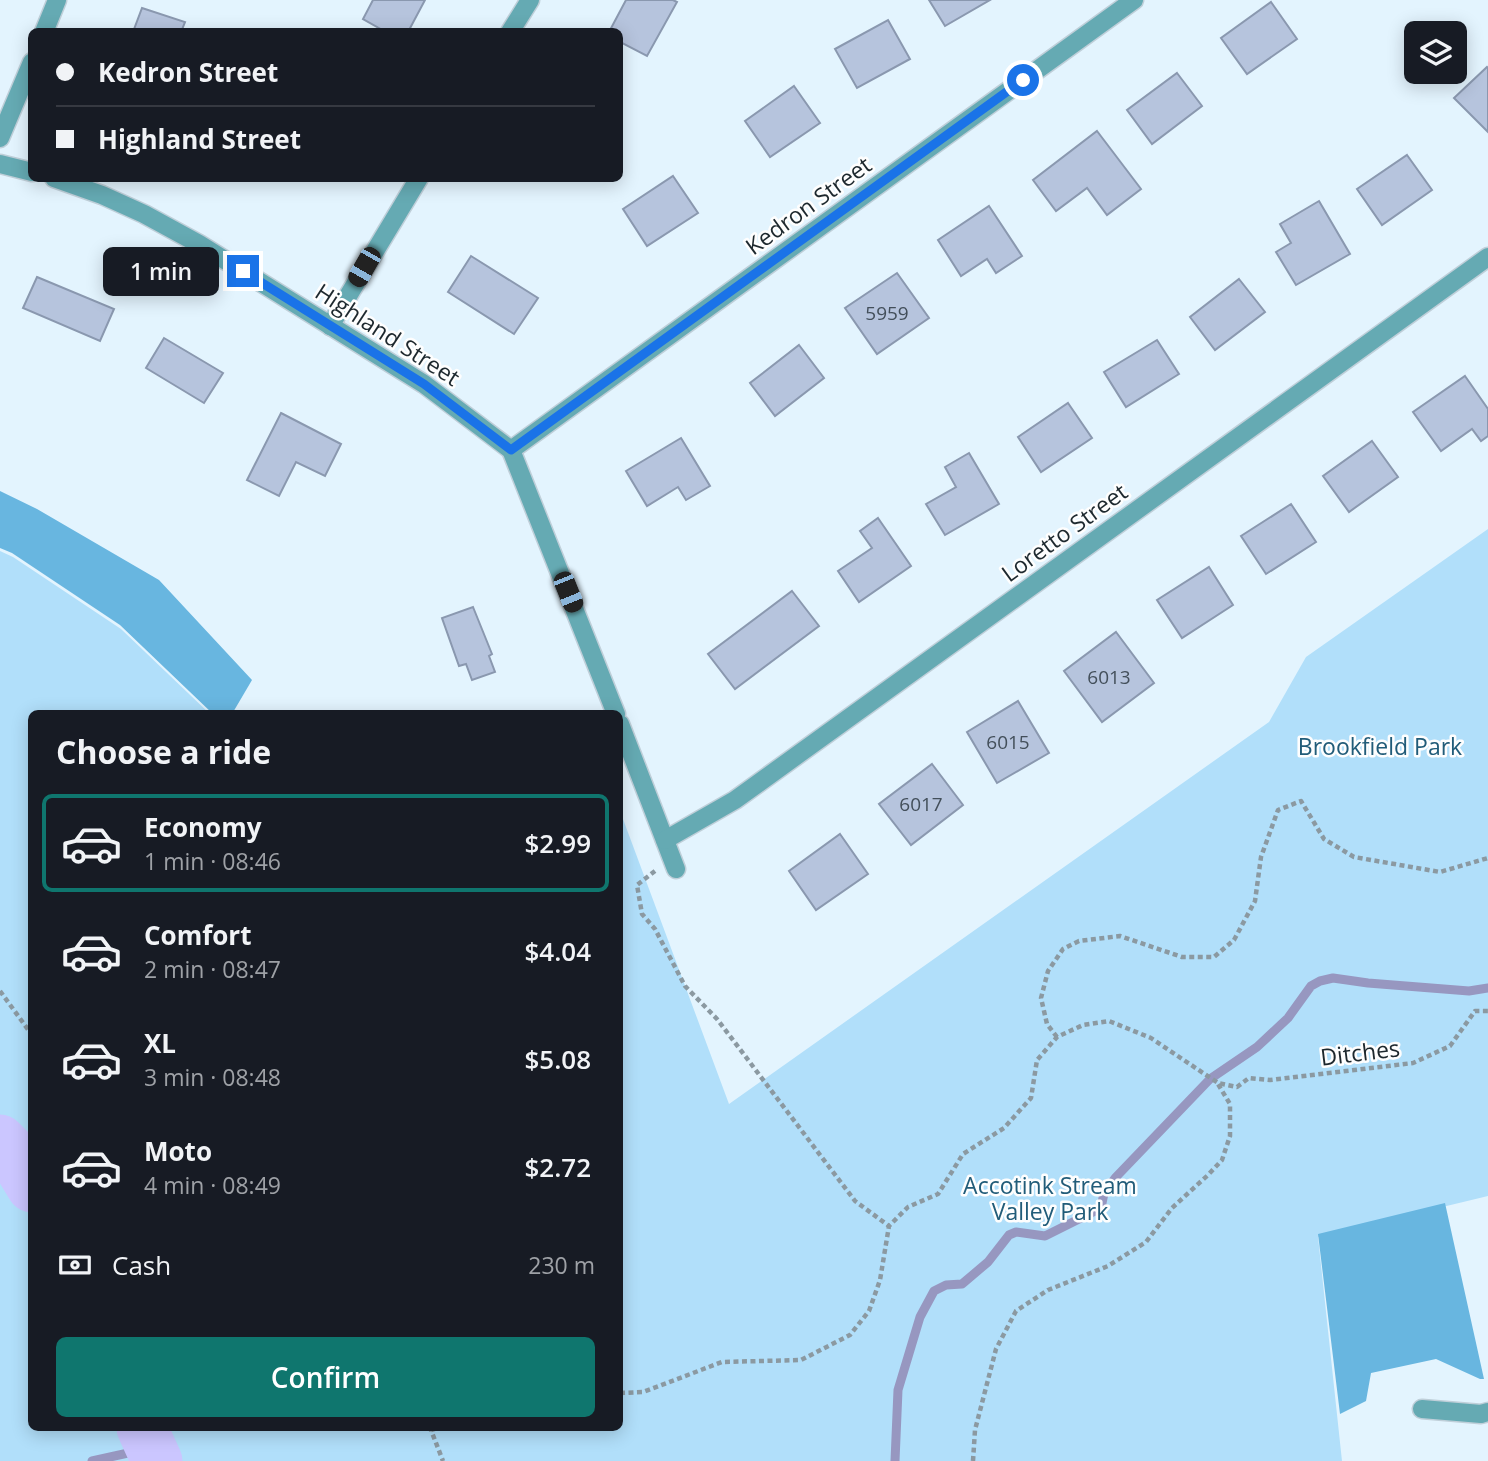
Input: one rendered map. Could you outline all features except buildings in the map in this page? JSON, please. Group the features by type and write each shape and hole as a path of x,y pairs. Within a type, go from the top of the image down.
{"street":[{"path":"46,28 57,0"},
{"path":"512,28 530,0"},
{"name":"Kedron Street","path":"511,450 1134,0"},
{"path":"0,138 28,72"},
{"path":"0,164 28,171"},
{"name":"Highland Street","path":"65,182 144,214 199,244 424,384 511,450"},
{"path":"330,326 417,182"},
{"name":"Loretto Street","path":"665,841 746,792 1488,257"},
{"path":"511,450 614,710"},
{"path":"623,732 676,869"},
{"path":"1422,1409 1481,1414 1488,1412"}],"path":[{"path":"1057,1037 1047,1024 1041,998 1048,971 1063,949 1079,941 1120,936 1182,957 1214,957 1234,940 1255,901 1261,858 1278,810 1301,801 1324,839 1353,856 1440,872 1488,858"},
{"path":"665,841 655,871 637,885 642,914 655,929 685,986 717,1019 855,1201 889,1226"},
{"path":"0,991 28,1030"},
{"name":"Ditches","path":"1218,1083 1237,1087 1249,1078 1270,1080 1413,1063 1450,1045 1475,1011 1488,1011"},
{"path":"623,1393 643,1392 722,1362 801,1360 850,1335 869,1311 880,1280 889,1226 908,1207 938,1194 963,1154 1004,1128 1031,1098 1037,1060 1057,1037 1083,1025 1110,1021 1151,1038 1218,1083 1230,1104 1230,1136 1222,1160 1172,1209 1146,1242 1108,1266 1048,1290 1016,1311 996,1349 975,1430 973,1461"},
{"path":"431,1431 443,1461"}],"green space":[{"name":"Accotink Stream Valley Park","path":"1488,529 1488,1196 1318,1237 1342,1461 0,1461 0,551 121,629 206,710 28,710 28,1431 623,1431 623,819 729,1104 1269,722 1306,657"}],"shaded area":[{"path":"0,491 37,509 159,580 252,680 234,710 209,710 120,625 12,553 0,548"},
{"path":"1445,1203 1484,1379 1436,1359 1371,1373 1366,1401 1340,1414 1318,1234"}],"waterway":[{"path":"895,1461 898,1390 920,1317 934,1291 946,1285 962,1284 988,1262 1009,1235 1016,1232 1045,1236 1101,1208 1104,1193 1116,1177 1210,1079 1257,1047 1288,1018 1311,986 1333,978 1469,991 1488,988"},
{"path":"0,1140 9,1149 28,1180"},
{"path":"143,1431 157,1461"},
{"path":"92,1461 151,1448"}],"route":[{"path":"243,271 424,384 511,450 1023,80"}],"park label":[{"name":"Brookfield Park","path":"1380,746"}]}
